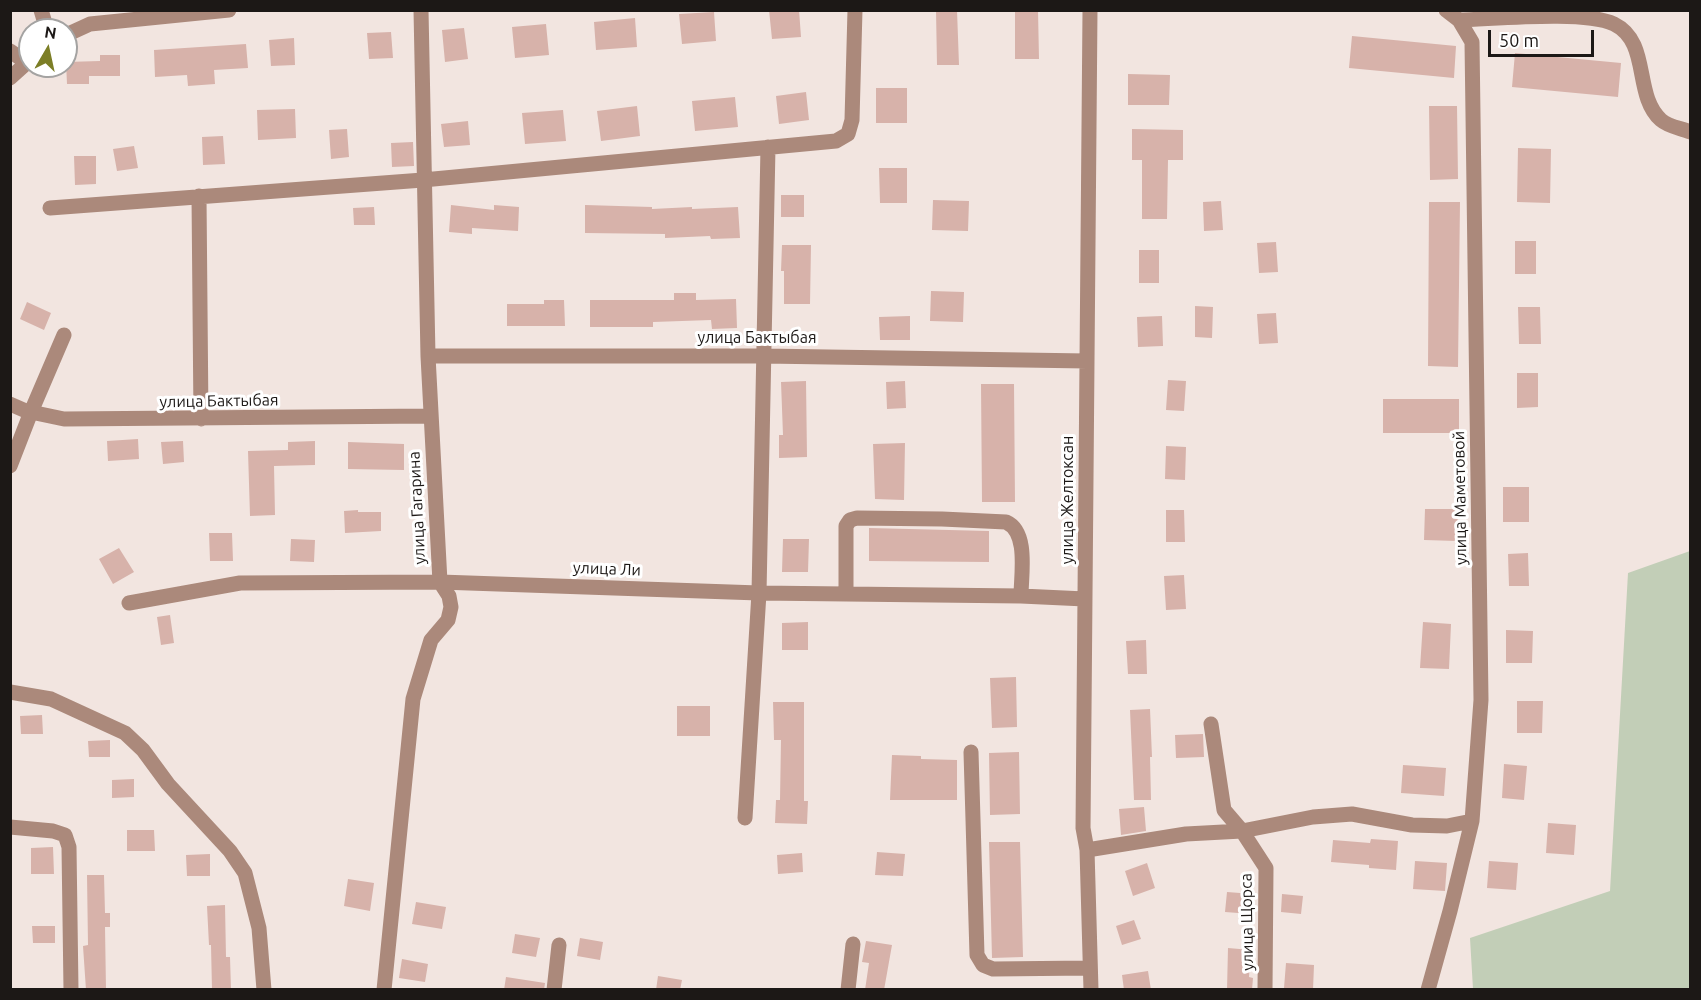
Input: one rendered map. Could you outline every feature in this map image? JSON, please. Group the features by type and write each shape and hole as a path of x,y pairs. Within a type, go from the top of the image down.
{"street":[{"path":"78,30 90,24 229,10"},
{"name":"улица Гагарина","path":"384,990 413,699 431,640 448,620 450,608 449,596 440,582 430,416 421,10"},
{"path":"50,208 423,180 836,141 848,134 852,120 855,10"},
{"name":"улица Желтоксан","path":"1090,10 1083,828 1087,850 1091,990"},
{"name":"улица Маметовой","path":"1428,990 1472,821 1481,700 1472,42 1459,20 1446,10"},
{"path":"1459,20 1580,16 1614,24 1632,38 1650,106 1666,124 1690,132"},
{"path":"746,818 759,593 768,147"},
{"path":"199,196 201,419"},
{"path":"10,466 64,334"},
{"name":"улица Бактыбая","path":"428,356 764,356 1087,361"},
{"name":"улица Бактыбая","path":"10,404 31,412 64,419 430,416"},
{"path":"846,594 846,526 850,520 857,518 931,518 1006,522 1013,525 1021,540 1021,596"},
{"name":"улица Ли","path":"129,603 240,583 440,582 759,593 1021,596 1085,599"},
{"path":"10,692 51,699 125,733 143,750 168,784 230,851 245,873 259,928 264,990"},
{"name":"улица Щорса","path":"1211,724 1224,810 1242,831 1266,868 1265,990"},
{"path":"971,752 977,955 983,965 993,969 1089,968"},
{"path":"1087,850 1186,834 1242,831 1313,817 1352,814 1412,825 1447,826 1472,821"},
{"path":"10,827 53,831 65,835 69,847 71,990"},
{"path":"848,990 853,944"},
{"path":"554,990 559,945"}],"green space":[{"path":"1690,551 1690,989 1473,989 1470,938 1610,891 1628,573"}],"building":[{"path":"769,10 799,10 801,37 772,39"},
{"path":"936,10 957,10 959,65 937,65"},
{"path":"1015,10 1038,10 1039,59 1015,59"},
{"path":"714,12 716,41 682,44 679,14"},
{"path":"635,18 637,47 596,50 594,22"},
{"path":"546,24 549,55 515,58 512,27"},
{"path":"464,28 468,59 445,62 442,30"},
{"path":"391,32 393,58 369,59 367,33"},
{"path":"1352,36 1456,46 1454,78 1349,68"},
{"path":"294,38 295,65 271,66 269,40"},
{"path":"246,44 248,68 214,70 215,84 188,86 187,75 155,77 154,50"},
{"path":"1515,53 1621,63 1618,97 1512,87"},
{"path":"100,55 120,55 120,76 89,76 89,84 67,84 67,78 78,78 78,62 100,61"},
{"path":"1128,74 1170,75 1169,105 1128,105"},
{"path":"876,88 907,88 907,123 876,123"},
{"path":"806,92 809,120 779,124 776,96"},
{"path":"735,97 738,127 695,131 692,101"},
{"path":"637,106 640,136 601,141 597,111"},
{"path":"1429,106 1457,106 1458,179 1430,180"},
{"path":"295,109 296,138 258,140 257,110"},
{"path":"563,110 566,141 525,144 522,113"},
{"path":"468,121 470,145 444,147 441,124"},
{"path":"347,129 349,157 331,159 329,130"},
{"path":"1132,129 1183,130 1183,160 1168,160 1167,219 1142,219 1142,160 1132,160"},
{"path":"223,136 225,164 203,165 202,137"},
{"path":"413,142 414,166 392,167 391,143"},
{"path":"134,146 138,168 117,171 113,149"},
{"path":"1518,148 1551,149 1550,203 1517,202"},
{"path":"74,156 96,156 96,184 75,185"},
{"path":"879,168 907,168 907,203 880,203"},
{"path":"781,195 804,195 804,217 781,217"},
{"path":"933,200 969,201 968,231 932,230"},
{"path":"1221,201 1223,230 1204,231 1203,202"},
{"path":"1429,202 1460,202 1458,367 1428,366"},
{"path":"451,205 494,210 494,205 519,207 518,231 472,228 472,234 449,232"},
{"path":"585,205 652,207 652,209 738,207 740,238 711,239 710,236 665,238 665,234 585,233"},
{"path":"374,207 375,225 354,225 353,208"},
{"path":"1515,241 1536,241 1536,274 1515,274"},
{"path":"1276,242 1278,272 1259,273 1257,243"},
{"path":"782,245 811,245 810,304 784,304 784,271 781,271"},
{"path":"1139,250 1159,250 1159,283 1139,283"},
{"path":"931,291 964,292 963,322 930,321"},
{"path":"674,293 696,293 696,300 736,299 737,328 712,329 711,320 653,322 653,327 590,327 590,300 674,300"},
{"path":"544,300 564,300 565,326 507,326 507,304 544,304"},
{"path":"27,302 51,313 44,330 20,319"},
{"path":"1195,306 1213,307 1212,338 1195,337"},
{"path":"1518,307 1540,307 1541,344 1519,344"},
{"path":"1276,313 1278,343 1259,344 1257,314"},
{"path":"910,316 910,340 880,340 879,317"},
{"path":"1162,316 1163,346 1138,347 1137,317"},
{"path":"1517,373 1538,373 1538,407 1517,408"},
{"path":"1168,380 1186,381 1184,411 1166,410"},
{"path":"806,381 807,457 779,458 779,435 783,435 781,382"},
{"path":"905,381 906,408 887,409 886,382"},
{"path":"981,384 1014,384 1015,502 982,502"},
{"path":"1383,399 1459,399 1459,433 1383,433"},
{"path":"138,439 139,459 108,461 107,441"},
{"path":"183,441 184,462 163,464 161,442"},
{"path":"315,441 315,465 274,466 275,515 250,516 248,451 288,450 288,442"},
{"path":"348,442 404,444 404,470 348,469"},
{"path":"905,443 904,500 875,499 873,444"},
{"path":"1166,446 1186,447 1185,480 1165,479"},
{"path":"1503,487 1529,487 1529,522 1503,522"},
{"path":"1425,509 1458,509 1457,541 1424,540"},
{"path":"358,510 358,512 381,512 381,531 345,533 344,511"},
{"path":"1166,510 1184,510 1185,542 1166,542"},
{"path":"869,528 989,531 989,562 869,561"},
{"path":"209,533 232,533 233,561 210,561"},
{"path":"291,539 315,540 314,562 290,561"},
{"path":"783,539 809,539 808,572 782,572"},
{"path":"119,548 134,572 113,584 99,559"},
{"path":"1528,553 1529,586 1509,586 1508,554"},
{"path":"1184,575 1186,609 1166,610 1164,576"},
{"path":"170,615 174,643 161,645 157,617"},
{"path":"808,622 808,650 782,650 782,623"},
{"path":"1423,622 1451,624 1449,669 1420,668"},
{"path":"1506,630 1533,631 1532,663 1506,663"},
{"path":"1146,640 1147,674 1128,674 1126,641"},
{"path":"1016,677 1017,727 992,728 990,678"},
{"path":"1517,701 1543,701 1542,733 1517,733"},
{"path":"773,702 804,702 804,801 808,801 807,824 775,823 776,800 780,800 781,740 774,740"},
{"path":"677,706 710,706 710,736 677,736"},
{"path":"1150,709 1151,800 1134,800 1130,710"},
{"path":"42,715 43,734 21,734 20,716"},
{"path":"1203,734 1204,757 1176,758 1175,735"},
{"path":"110,740 110,757 89,757 88,741"},
{"path":"1019,752 1020,814 990,815 989,753"},
{"path":"892,755 957,760 957,800 890,800"},
{"path":"1504,764 1527,766 1524,800 1502,798"},
{"path":"1403,765 1446,768 1444,796 1401,793"},
{"path":"134,779 134,797 112,798 112,780"},
{"path":"1144,807 1146,831 1121,835 1119,809"},
{"path":"1548,823 1576,825 1574,855 1546,853"},
{"path":"127,830 154,830 155,851 127,851"},
{"path":"1371,839 1398,841 1396,870 1331,862 1333,840 1370,843"},
{"path":"989,842 1020,842 1023,957 992,958"},
{"path":"53,847 54,874 31,874 31,848"},
{"path":"877,852 905,854 903,876 875,875"},
{"path":"802,853 803,872 778,874 777,855"},
{"path":"210,854 210,876 187,876 186,855"},
{"path":"1415,861 1447,863 1445,891 1413,889"},
{"path":"1489,861 1518,863 1516,890 1487,888"},
{"path":"1147,863 1155,888 1133,896 1125,871"},
{"path":"87,875 104,875 105,913 110,913 110,927 105,927 106,990 86,990 83,946 88,945"},
{"path":"348,879 374,883 370,911 344,906"},
{"path":"1227,892 1253,894 1252,914 1225,912"},
{"path":"1282,894 1303,896 1301,914 1281,912"},
{"path":"416,902 446,907 442,929 412,924"},
{"path":"225,905 226,957 230,957 231,990 212,990 207,906"},
{"path":"1134,920 1141,939 1122,945 1116,926"},
{"path":"32,926 55,926 55,943 33,943"},
{"path":"515,934 540,938 536,957 512,953"},
{"path":"580,938 603,942 600,960 577,956"},
{"path":"866,941 892,945 884,990 865,990 869,963 862,962"},
{"path":"1228,948 1251,950 1249,977 1253,978 1252,990 1227,990"},
{"path":"402,959 428,964 425,982 399,978"},
{"path":"1286,963 1314,965 1313,990 1284,988"},
{"path":"1148,971 1151,990 1124,990 1122,975"},
{"path":"658,976 682,980 680,990 656,990"},
{"path":"506,977 545,983 544,990 504,990"}]}
